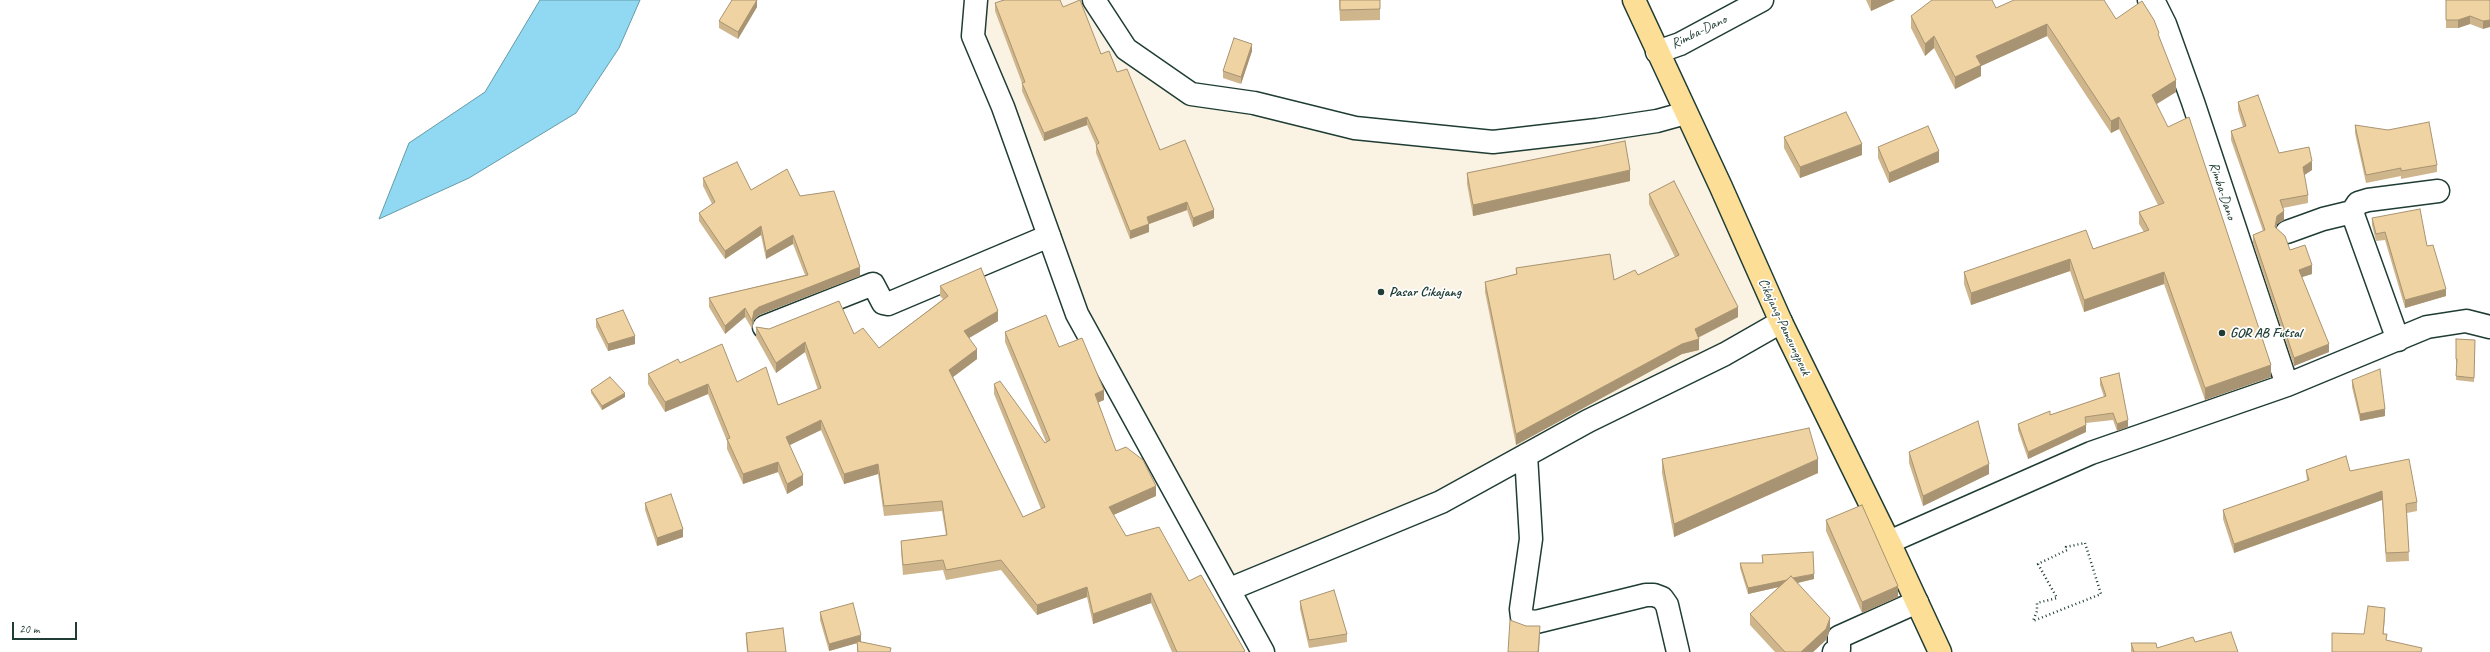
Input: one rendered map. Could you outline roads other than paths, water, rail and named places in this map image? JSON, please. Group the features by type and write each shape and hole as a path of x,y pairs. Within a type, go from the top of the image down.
{"main road":[{"name":"Cikajang-Pameungpeuk","path":"1634,0 1781,322 1889,542 1940,652"}],"street":[{"path":"976,0 973,36 1003,107 1077,314 1230,589 1263,652"},
{"path":"1094,0 1126,49 1191,94 1254,103 1355,128 1493,142 1597,130 1657,121 1686,113"},
{"name":"Rimba-Dano","path":"1657,52 1680,44 1762,0"},
{"name":"Rimba-Dano","path":"2149,0 2156,6 2165,24 2193,102 2287,386"},
{"path":"2287,232 2323,219 2352,212 2358,203 2368,200 2438,191"},
{"path":"2352,212 2398,340"},
{"path":"764,327 873,284 883,303 888,304 1049,236"},
{"path":"1889,542 2091,453 2287,386 2426,327 2466,321 2490,327"},
{"path":"1230,589 1441,502 1526,455 1725,354 1781,322"},
{"path":"1526,455 1531,539 1521,610 1522,617 1528,621 1536,622 1646,595 1654,595 1662,598 1666,605 1678,652"},
{"path":"1834,652 1839,649 1839,637 1917,602"}],"water":[{"path":"540,0 640,0 619,48 576,113 469,178 379,219 409,143 485,92"}],"place":[{"name":"Pasar Cikajang","path":"1381,292"},
{"name":"GOR AB Futsal","path":"2222,333"}]}
